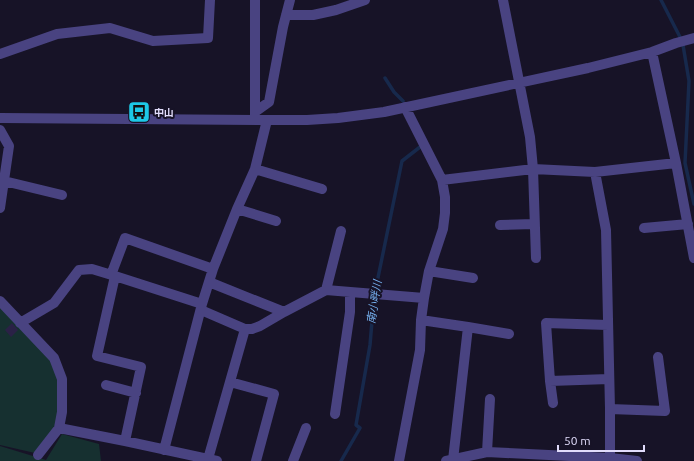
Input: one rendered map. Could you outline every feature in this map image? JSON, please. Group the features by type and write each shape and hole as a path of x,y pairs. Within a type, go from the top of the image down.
{"street":[{"path":"0,54 57,34 110,28 153,41 208,38 210,0"},
{"path":"255,0 255,116"},
{"path":"255,116 269,102 283,27 290,0"},
{"path":"286,15 313,15 336,10 365,0"},
{"path":"503,0 530,136 533,169 536,258"},
{"path":"0,118 255,116 267,120 338,118 384,112 588,68 652,52 694,38"},
{"path":"652,52 676,163 694,258"},
{"path":"399,461 420,350 421,320 429,271 443,229 445,213 445,197 442,180 405,107"},
{"path":"164,450 201,307 213,269 255,169 267,120"},
{"path":"0,130 9,146 0,208"},
{"path":"442,180 533,169 595,172 676,163"},
{"path":"255,169 322,189"},
{"path":"595,172 606,230 610,379 610,458"},
{"path":"4,181 62,195"},
{"path":"237,209 276,221"},
{"path":"500,225 534,224"},
{"path":"644,228 688,224"},
{"path":"326,290 341,231"},
{"path":"126,441 141,366 97,356 113,275 125,238 213,269"},
{"path":"20,323 54,303 79,270 92,269 113,275 201,307 245,329 252,329 260,326 326,290 424,298"},
{"path":"429,271 473,278"},
{"path":"209,282 284,312"},
{"path":"335,414 350,312 350,293"},
{"path":"0,300 54,358 62,379 62,412 59,428 38,455"},
{"path":"421,320 509,334"},
{"path":"553,403 546,323 608,325"},
{"path":"468,327 449,460 487,452 610,458 637,461"},
{"path":"59,428 212,460 230,382 245,329"},
{"path":"610,409 665,411 658,357"},
{"path":"550,380 610,379"},
{"path":"230,382 274,394 256,461"},
{"path":"106,385 136,393"},
{"path":"487,452 490,399"},
{"path":"293,461 306,428"}],"green space":[{"path":"0,306 51,360 57,378 58,427 35,453 0,445"},
{"path":"62,434 99,444 101,461 0,461 0,446 46,460"}],"building":[{"path":"12,323 18,330 11,337 5,330"}],"waterway":[{"path":"661,0 680,37"},
{"path":"683,45 689,81 685,163 694,204"},
{"name":"南小畔川","path":"385,78 394,92 403,101"},
{"name":"南小畔川","path":"341,461 360,428 356,425 370,345 374,297 402,161 420,147"}],"place":[{"name":"中山","path":"139,112"}]}
